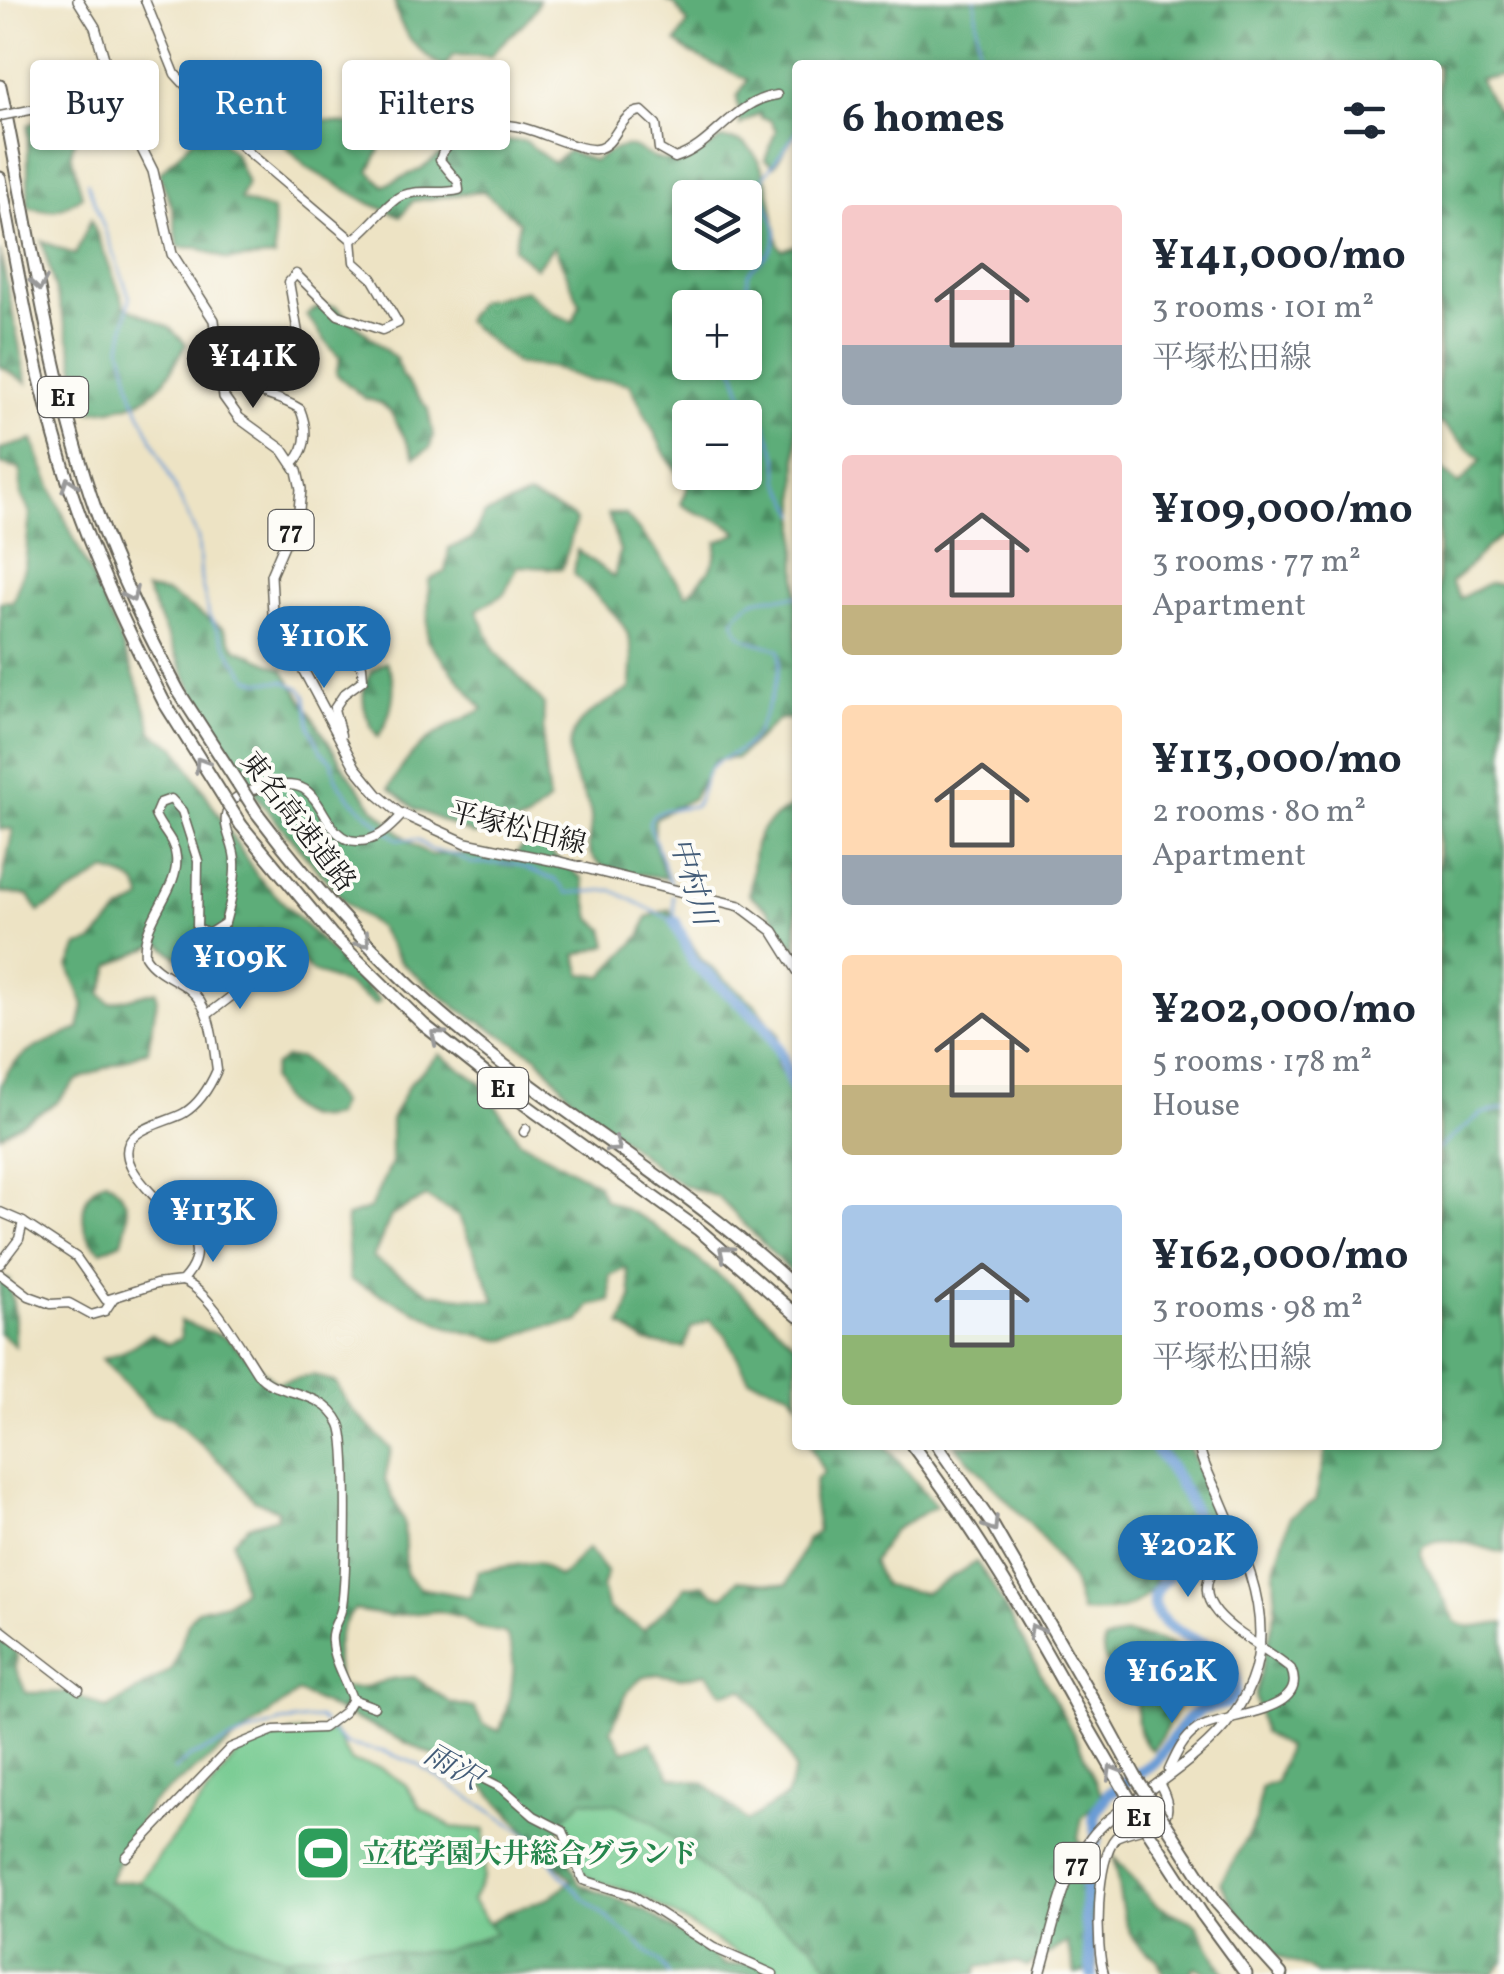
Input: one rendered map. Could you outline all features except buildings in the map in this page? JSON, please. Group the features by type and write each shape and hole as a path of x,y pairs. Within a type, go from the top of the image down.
{"highway":[{"name":"東名高速道路","path":"0,86 46,326 81,463 110,548 179,692 256,813 350,926 440,1014 532,1087 696,1204 792,1285"},
{"name":"東名高速道路","path":"0,178 28,322 62,463 110,594 164,702 241,825 332,934 424,1025 516,1098 699,1230 792,1311"},
{"name":"E1","path":"916,1450 978,1536 1150,1834 1246,1974"},
{"name":"E1","path":"940,1450 1000,1538 1138,1781 1217,1903 1270,1974"},
{"path":"1217,1903 1281,1974"}],"main road":[{"path":"78,0 95,27 104,60"},
{"path":"144,150 157,183 169,247 186,280 211,314 221,389 230,408 276,444 293,463"},
{"name":"平塚松田線","path":"293,463 300,481 300,504 274,564 270,589 274,613 356,767 378,795 401,817 466,842 726,901 756,915 774,931 792,962"},
{"name":"77","path":"1040,1974 1072,1872 1090,1839 1110,1818 1212,1742 1234,1716 1254,1674 1260,1644 1258,1602 1250,1570 1202,1450"}],"street":[{"path":"145,0 175,74 238,144 352,240 354,262 372,278 398,323 382,330 338,314 296,274 289,282 298,333 236,376"},
{"path":"352,240 399,197 458,190 458,182 440,160 453,141 477,130 512,123 579,147 599,149 631,113 651,112 659,149 671,157 680,157 740,108 764,96 777,95"},
{"path":"0,116 30,110"},
{"path":"218,352 227,353 230,370 248,390 300,409 306,437 300,456 293,463"},
{"path":"286,640 317,652 344,653 362,666 362,680 344,694 334,709 345,748 356,767"},
{"path":"182,1281 195,1261 196,1245 189,1232 133,1170 128,1152 138,1130 186,1112 217,1070 207,1015 193,992 156,969 145,956 146,939 176,863 170,839 154,815 160,803 171,800 182,812 198,861 196,928 208,934 225,924 236,860 225,817 232,802 240,796 274,786 297,786 309,794 342,837 363,842 380,835 401,817"},
{"path":"207,1015 254,979"},
{"path":"0,1212 23,1222 76,1258 102,1297 113,1299 156,1284 182,1281 192,1285 264,1381 308,1396 334,1415 342,1428 346,1455 344,1594 341,1614 333,1626 332,1644 352,1700"},
{"path":"0,1264 20,1239 23,1222"},
{"path":"0,1274 28,1296 51,1304 69,1303 91,1314 105,1311 113,1299"},
{"path":"1172,1774 1170,1770 1182,1743 1195,1730 1211,1722 1268,1709 1282,1702 1292,1689 1291,1669 1219,1617 1208,1602 1208,1577 1237,1540"},
{"path":"0,1629 79,1690"},
{"path":"352,1700 374,1707"},
{"path":"126,1857 230,1748 274,1730 323,1728 344,1712 352,1700"},
{"path":"470,1772 502,1788 534,1816 562,1830 583,1880 632,1895 714,1948 772,1974"},
{"path":"1104,1974 1097,1944 1106,1854 1116,1837 1156,1825 1168,1812 1169,1804 1159,1783"}],"green space":[{"path":"394,0 539,0 529,17 491,56 453,55 450,60 432,60 425,55 410,39"},
{"path":"665,0 1504,0 1504,76 1479,79 1496,110 1504,112 1504,532 1451,582 1460,598 1489,583 1504,584 1504,1553 1439,1540 1421,1548 1420,1554 1456,1622 1474,1627 1504,1623 1504,1962 1493,1974 1317,1974 1266,1947 1243,1920 1221,1882 1256,1821 1261,1787 1276,1782 1287,1747 1263,1733 1255,1696 1276,1609 1274,1573 1290,1516 1315,1501 1326,1450 1442,1450 1442,469 1459,484 1481,460 1442,424 1442,60 792,60 792,139 774,166 765,160 776,130 770,120 761,118 760,113 740,125 737,97 748,80 701,59 676,42 688,23 675,5"},
{"path":"322,120 342,123 342,150 380,150 369,171 384,186 453,150 510,150 510,141 525,141 553,163 568,151 594,161 627,147 663,161 681,160 721,139 742,143 759,162 778,244 782,250 792,247 792,719 779,719 737,758 715,760 693,798 655,818 654,841 665,878 610,868 597,862 590,852 590,813 569,758 570,744 581,721 630,689 632,667 628,635 622,623 574,574 577,550 614,577 620,551 608,514 625,514 687,595 712,565 717,542 738,533 725,523 681,504 687,490 762,490 762,400 672,400 672,464 630,384 591,381 550,367 517,364 465,321 478,301 526,290 553,313 573,322 580,304 554,246 536,268 514,249 519,222 483,191 413,201 401,216 371,204 306,167 290,150 322,150"},
{"path":"28,125 30,150 72,150 82,196 50,210 28,207"},
{"path":"182,150 231,150 247,183 240,200 273,211 275,257 228,260 199,248 178,247 173,209 159,174"},
{"path":"91,219 125,306 170,328 186,344 169,374 150,395 125,406 90,411 81,398 42,241 75,255"},
{"path":"0,251 27,383 0,366"},
{"path":"322,305 336,307 397,360 401,375 428,409 433,436 430,448 415,457 390,411 364,398 336,374 340,358 306,315"},
{"path":"33,440 127,658 153,733 176,747 257,876 380,1001 375,1005 345,984 311,971 292,951 273,947 218,973 192,970 160,943 111,965 101,994 110,1003 156,991 148,1050 77,1080 56,1103 0,1135 1,1085 14,1064 33,1049 79,1029 84,1005 69,967 78,946 92,942 120,912 142,900 134,883 106,871 39,912 29,896 0,892 13,829 0,829 0,602 13,601 25,565 30,513 21,495 20,469 0,464 0,449"},
{"path":"528,496 576,521 562,569 518,566 504,594 477,610 495,651 544,704 543,751 549,801 526,821 474,835 415,809 389,788 409,758 428,739 483,709 427,640 429,580 445,572 449,548 471,540 484,515"},
{"path":"146,590 167,593 224,629 235,648 283,669 345,769 374,808 411,843 430,855 479,853 513,858 530,837 583,879 591,918 604,929 608,945 576,955 582,974 603,976 641,935 647,917 669,909 702,960 756,1005 779,1035 776,1065 792,1088 792,1274 718,1197 683,1185 664,1173 571,1097 538,1057 457,1008 400,962 379,928 346,903 262,804 201,710"},
{"path":"386,662 393,680 392,700 378,737 364,707 364,686 375,669"},
{"path":"792,806 792,871 788,876 792,887 792,945 768,910 749,894 756,842 778,815"},
{"path":"439,1054 481,1083 519,1140 597,1184 604,1199 645,1219 739,1291 792,1340 792,1395 749,1379 725,1334 709,1320 691,1328 684,1348 645,1342 621,1325 632,1298 627,1268 610,1276 611,1301 590,1306 579,1322 536,1328 507,1340 453,1329 350,1280 346,1217 370,1208 391,1163 391,1120 409,1084","holes":["426,1197 459,1217 496,1301 431,1293 373,1258 391,1216"]},
{"path":"285,1058 300,1058 311,1066 340,1103 335,1116 313,1118 288,1106 271,1079 274,1066"},
{"path":"106,1180 125,1200 127,1224 122,1242 101,1251 87,1234 83,1213 89,1194"},
{"path":"0,1279 9,1280 15,1346 0,1333"},
{"path":"180,1321 227,1338 276,1383 314,1375 336,1383 350,1407 391,1449 385,1480 404,1522 406,1575 420,1588 470,1597 478,1571 533,1563 558,1577 588,1549 607,1573 602,1587 608,1609 644,1630 685,1587 703,1584 714,1594 724,1596 738,1580 787,1585 807,1539 818,1532 813,1498 816,1479 824,1473 812,1450 889,1450 936,1506 893,1531 873,1561 884,1586 925,1593 976,1562 1079,1744 1102,1796 1082,1818 1078,1838 1098,1879 1093,1919 1097,1969 1075,1974 1067,1942 1027,1967 1015,1962 978,1967 976,1974 807,1974 581,1804 558,1831 579,1884 644,1910 726,1965 772,1962 798,1974 0,1974 0,1634 17,1654 16,1669 26,1693 69,1692 107,1709 172,1669 189,1620 197,1610 226,1603 243,1590 233,1540 250,1525 277,1517 278,1510 254,1500 230,1471 172,1418 152,1413 102,1359 125,1351 150,1334 168,1344 181,1338","holes":["354,1610 389,1616 438,1611 462,1617 476,1627 505,1633 513,1669 500,1731 484,1725 474,1708 451,1703 414,1677 359,1688 339,1686 337,1646 347,1618","706,1673 723,1693 744,1689 787,1751 795,1770 786,1797 747,1821 704,1783 671,1777 651,1742 623,1751 611,1730 628,1690 642,1678 657,1674 682,1678","298,1692 471,1773 572,1880 550,1898 510,1911 453,1943 158,1880 108,1882 150,1804"]},
{"path":"960,1450 1191,1450 1226,1540 1196,1569 1187,1542 1170,1552 1161,1561 1147,1594 1131,1605 1112,1611 1081,1612 1072,1580 1040,1535"},
{"path":"1126,1634 1166,1643 1184,1659 1179,1701 1152,1750 1141,1738 1134,1698 1104,1658 1104,1641"},
{"name":"立花学園大井総合グランド","path":"294,1732 334,1732 351,1762 381,1768 406,1785 420,1807 451,1827 485,1830 484,1877 472,1901 496,1933 443,1951 402,1953 364,1948 285,1957 239,1941 139,1882 234,1758 260,1742"},
{"path":"582,1800 617,1804 654,1822 729,1891 812,1944 836,1974 778,1974 725,1947 643,1896 590,1879 582,1873 564,1819"},
{"path":"1114,1857 1156,1905 1196,1924 1225,1974 1207,1974 1196,1967 1193,1974 1163,1974 1157,1958 1144,1950 1128,1929"}],"waterway":[{"name":"中村川","path":"975,0 980,60"},
{"name":"中村川","path":"747,290 748,274 770,251 776,233 760,182 792,138"},
{"path":"87,182 130,298 121,346 134,399 198,538 201,581 209,615 233,658 249,678 260,682 284,681 300,688 306,696 310,727 321,751 332,762 336,779 350,798 398,839 418,840 431,850 471,863 516,864 555,880 567,893 612,890 675,922"},
{"name":"中村川","path":"738,380 745,400 765,424 778,459 779,480 792,504"},
{"name":"中村川","path":"672,888 649,823 652,816 664,810 695,806 709,770 744,748 753,737 771,698 779,670 779,650 745,638 734,619 755,600 792,596"},
{"name":"中村川","path":"673,895 675,922"},
{"name":"中村川","path":"675,922 694,963 764,1024 792,1084"},
{"path":"1442,1146 1481,1114 1504,1108"},
{"name":"中村川","path":"1092,1974 1085,1917 1086,1873 1097,1836 1096,1811 1109,1793 1155,1762 1190,1717 1201,1709 1227,1703 1234,1696 1235,1677 1229,1654 1171,1627 1154,1605 1156,1592 1191,1553 1201,1535 1182,1488 1157,1450"},
{"name":"雨沢","path":"174,1770 190,1757 282,1722 319,1718 324,1723"},
{"name":"雨沢","path":"329,1729 345,1744 417,1764 536,1840 561,1875 669,1974"}],"place":[{"name":"立花学園大井総合グランド","path":"323,1853"}]}
